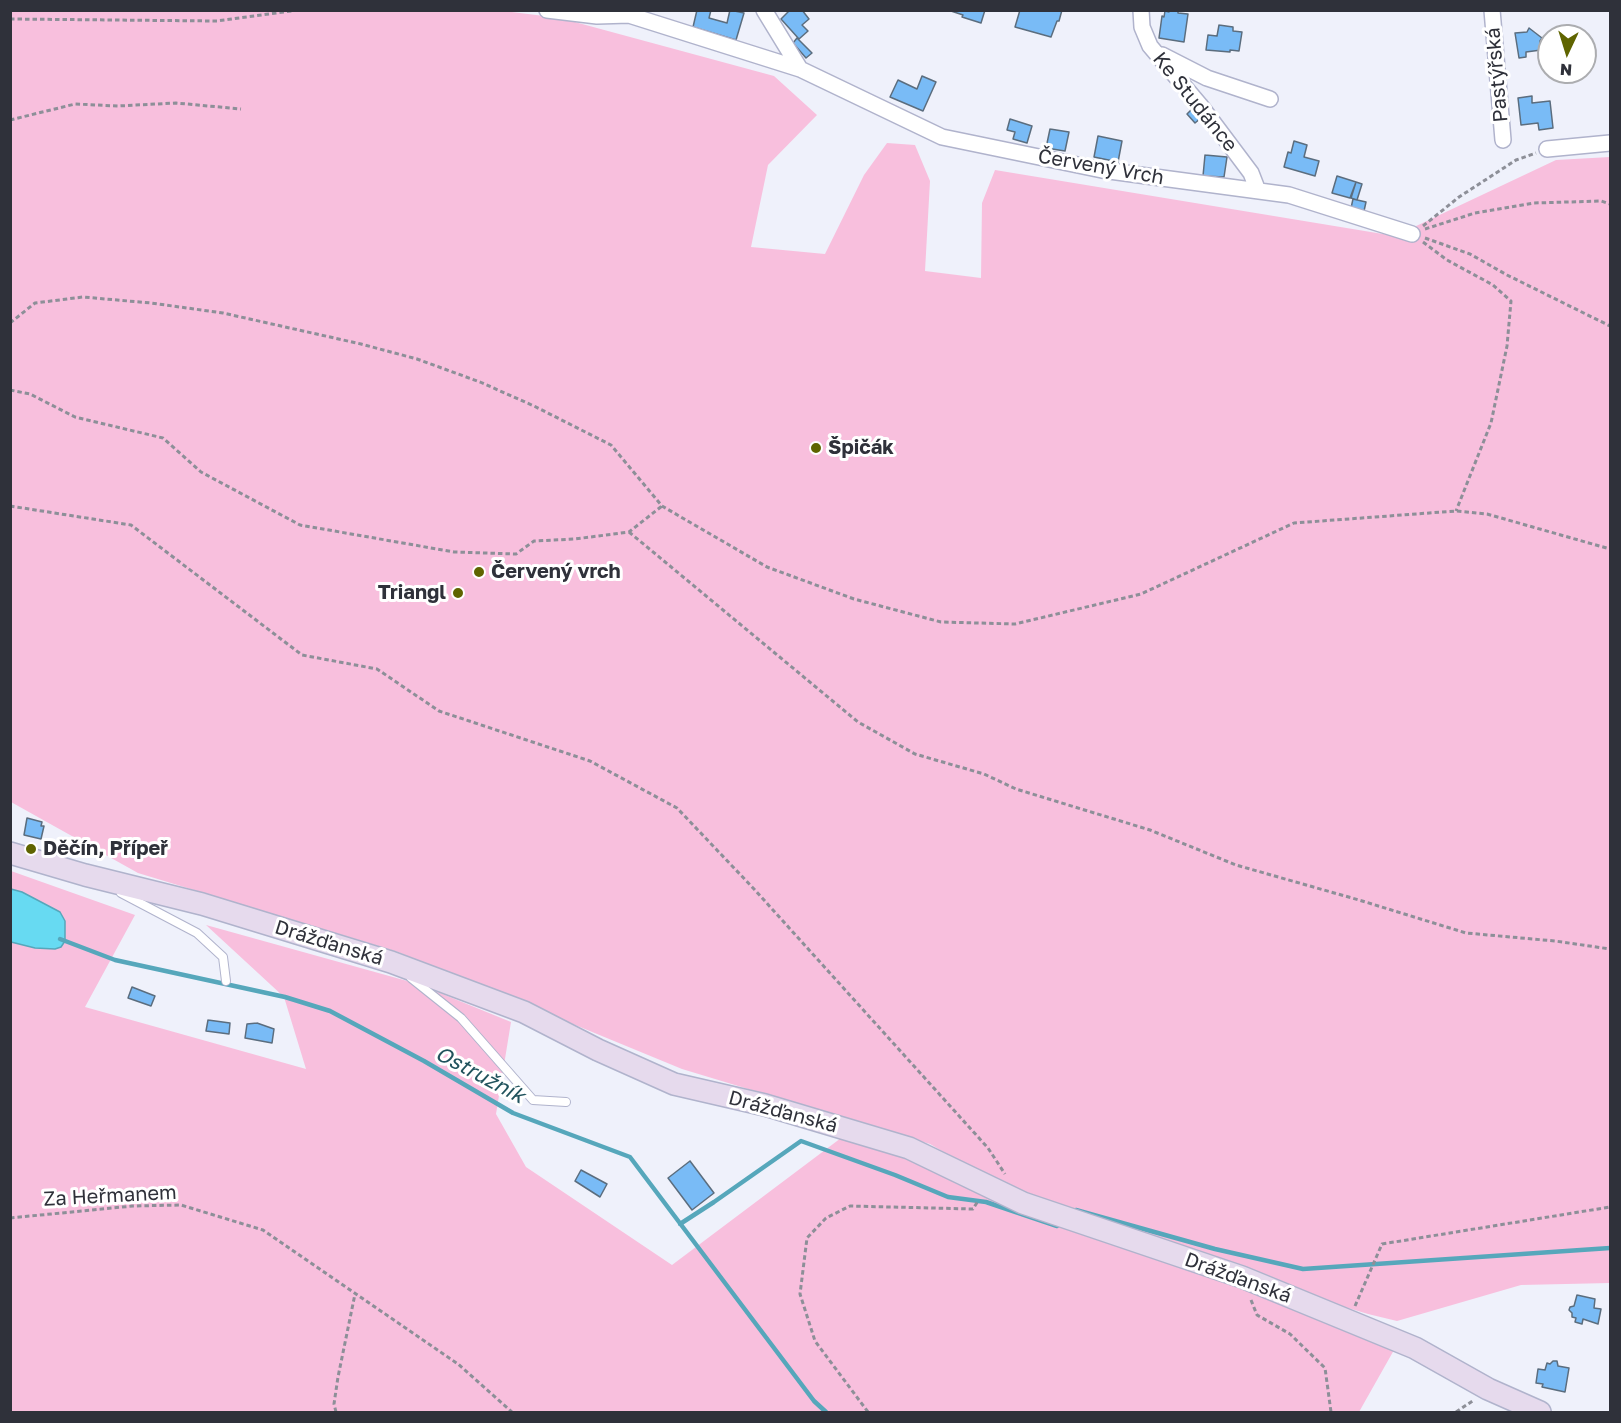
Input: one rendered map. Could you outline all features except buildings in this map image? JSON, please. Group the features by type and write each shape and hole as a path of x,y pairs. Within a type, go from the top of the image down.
{"street":[{"name":"Červený Vrch","path":"547,10 597,16 629,15 800,69 942,137 1102,170 1289,195 1412,234"},
{"path":"764,10 800,69"},
{"name":"Ke Studánce","path":"1141,10 1142,27 1150,46 1200,105 1251,173 1258,191"},
{"name":"Pastýřská","path":"1492,10 1503,140"},
{"path":"1156,52 1207,78 1270,99"},
{"path":"1547,149 1611,143"},
{"name":"Drážďanská","path":"10,853 85,875 202,904 391,962 524,1012 598,1050 674,1084 765,1105 909,1148 1023,1203 1242,1277 1415,1348 1488,1389 1540,1413"}],"lane":[{"path":"85,875 197,933 223,957 226,981"},
{"path":"391,962 461,1018 533,1100 566,1102"}],"path":[{"path":"10,19 217,21 298,10"},
{"path":"10,120 75,104 118,106 176,104 241,109"},
{"path":"1412,234 1459,197 1516,160 1547,149"},
{"path":"1412,234 1475,213 1534,203 1601,201 1611,204"},
{"path":"1412,234 1470,254 1507,275 1611,326"},
{"path":"1412,234 1447,260 1493,285 1511,301 1507,346 1491,423 1456,511"},
{"path":"10,324 35,303 83,297 224,313 417,359 480,381 611,445 662,506 767,567 854,599 941,622 1015,624 1141,594 1294,523 1456,511 1487,514 1611,549"},
{"path":"10,390 30,394 75,417 163,438 201,472 300,525 454,552 516,554 534,542 629,532 662,506"},
{"path":"10,506 131,525 302,655 377,669 439,711 590,761 677,808 754,889 988,1148 1007,1176"},
{"path":"629,532 858,722 915,754 984,774 1016,789 1150,830 1236,865 1466,933 1555,941 1611,949"},
{"path":"868,1413 815,1341 800,1294 807,1238 826,1218 850,1206 973,1209 987,1187"},
{"name":"Za Heřmanem","path":"10,1218 133,1206 181,1205 263,1230 458,1365 512,1413"},
{"path":"1348,1321 1382,1244 1611,1207"},
{"path":"1242,1277 1257,1314 1290,1334 1325,1368 1331,1413"},
{"path":"336,1413 334,1404 338,1377 355,1294"}],"shaded area":[{"name":"Červený vrch","path":"11,11 504,11 560,18 774,76 817,115 768,165 751,247 825,254 864,175 887,143 915,145 930,181 925,271 981,278 982,203 995,170 1395,236 1556,160 1610,157 1610,1283 1521,1285 1397,1321 1368,1314 1325,1301 1032,1196 981,1174 930,1144 682,1069 398,952 138,873 11,802"},
{"path":"11,871 135,915 85,1007 306,1069 284,997 206,925 418,984 511,1022 496,1114 526,1167 672,1265 845,1135 903,1154 959,1185 1086,1232 1212,1274 1394,1350 1359,1412 11,1412 10,942 35,948 65,941 65,921 60,912 22,892 11,889"}],"water":[{"path":"11,889 22,892 60,912 65,921 65,941 61,947 35,948 11,942"}],"waterway":[{"name":"Ostružník","path":"60,939 115,960 285,997 330,1011 424,1061 513,1113 630,1157 814,1401 826,1412"},
{"path":"680,1224 801,1141 948,1197 986,1202 1057,1226 1059,1222"},
{"path":"1076,1210 1215,1249 1303,1269 1610,1248"}],"place":[{"name":"Špičák","path":"816,448"},
{"name":"Červený vrch","path":"479,572"},
{"name":"Triangl","path":"458,593"},
{"name":"Děčín, Přípeř","path":"31,849"}]}
